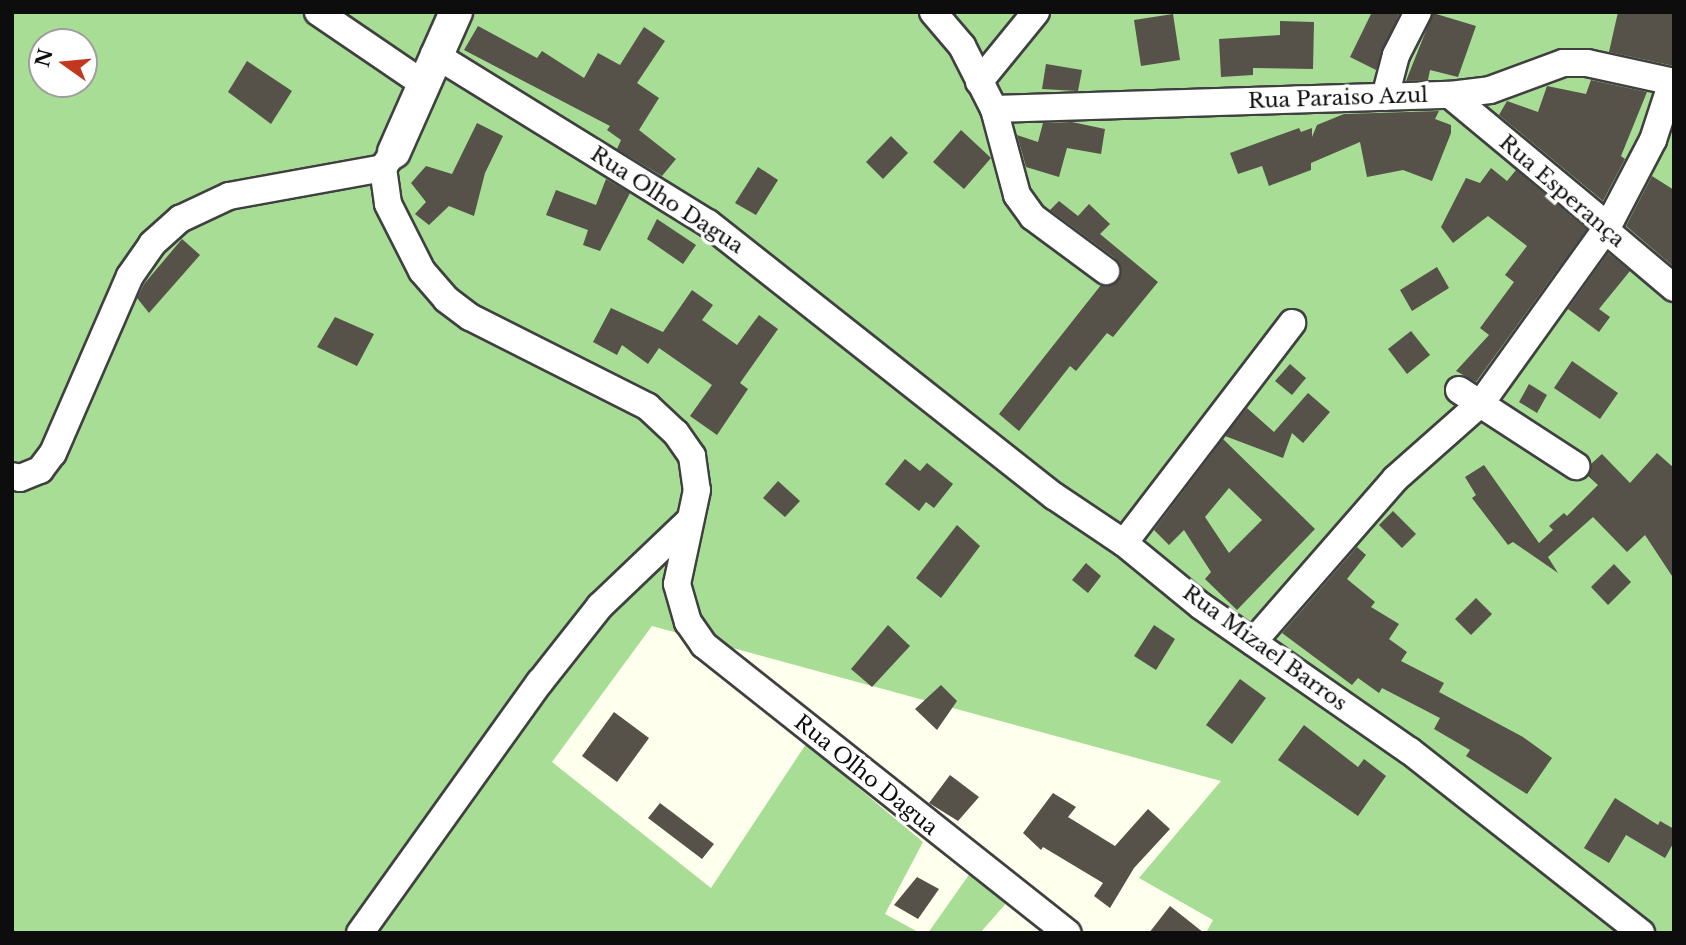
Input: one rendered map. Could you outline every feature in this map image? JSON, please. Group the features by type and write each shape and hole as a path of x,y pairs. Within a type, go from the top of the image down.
{"street":[{"path":"318,12 422,83"},
{"path":"360,933 540,682 600,606 690,520 697,490 692,456 676,433 648,407 616,386 470,317 446,299 401,236 387,204 389,160 434,54 456,12"},
{"path":"933,12 962,46 994,109 1017,195 1032,217 1106,271"},
{"path":"979,82 1036,12"},
{"path":"1385,97 1396,55 1418,12"},
{"name":"Rua Olho Dagua","path":"434,54 708,223 788,282 886,366"},
{"name":"Rua Paraiso Azul","path":"994,109 1450,95 1490,90 1563,63 1587,63 1673,82"},
{"path":"1253,642 1470,397 1608,226 1653,140 1673,82"},
{"name":"Rua Esperança","path":"1450,95 1608,226 1609,233 1674,288"},
{"path":"12,476 20,478 40,470 53,453 130,276 152,244 180,219 229,196 389,160"},
{"path":"1124,543 1292,323"},
{"name":"Rua Mizael Barros","path":"886,366 1055,496 1124,543 1253,642 1410,751 1513,837 1641,933"},
{"path":"1470,397 1576,466"},
{"name":"Rua Olho Dagua","path":"690,520 677,584 679,603 704,645 1068,933"}],"green space":[{"path":"12,12 1674,12 1674,933 1206,933 1213,920 1139,878 1221,781 652,626 552,762 711,888 806,744 923,842 885,914 920,933 12,933"},
{"path":"973,869 1009,900 980,933 928,933"}],"building":[{"path":"1372,12 1400,12 1376,70 1350,57"},
{"path":"1618,12 1674,12 1674,66 1609,52"},
{"path":"1433,13 1476,26 1458,77 1430,70 1428,80 1406,81"},
{"path":"1173,14 1180,60 1141,66 1134,20"},
{"path":"1280,21 1314,22 1313,69 1253,68 1253,75 1221,77 1219,39 1280,35"},
{"path":"478,26 537,58 542,51 584,78 598,53 620,65 644,27 665,41 637,83 659,98 639,130 676,159 662,176 617,149 621,140 607,130 610,126 464,50"},
{"path":"247,61 292,91 271,124 228,92"},
{"path":"1046,64 1082,70 1078,91 1042,89"},
{"path":"1591,80 1647,92 1621,156 1625,159 1603,201 1499,115 1507,101 1538,112 1547,86 1586,94"},
{"path":"1439,111 1435,119 1451,125 1451,133 1432,181 1403,170 1367,177 1360,142 1311,163 1311,170 1269,186 1262,166 1238,174 1230,153 1299,128 1301,132 1312,128 1312,137 1317,125 1344,114"},
{"path":"1072,122 1105,129 1101,154 1067,148 1059,177 1026,167 1017,135 1038,142 1043,123"},
{"path":"477,123 503,136 485,173 474,216 449,206 429,225 415,214 426,202 411,183 426,166 452,174"},
{"path":"961,130 991,158 964,189 933,162"},
{"path":"891,136 908,153 883,179 866,162"},
{"path":"758,167 778,180 756,215 735,203"},
{"path":"1491,168 1507,181 1516,170 1587,229 1476,382 1456,371 1489,335 1480,328 1514,282 1505,275 1527,246 1488,216 1453,243 1441,227 1466,178 1480,183"},
{"path":"1652,176 1674,190 1674,267 1626,226"},
{"path":"606,179 630,193 600,251 583,245 588,230 546,215 556,190 596,205"},
{"path":"1059,201 1078,216 1089,204 1110,224 1100,234 1158,282 1113,337 1107,333 1076,371 1070,366 1019,431 999,414 1101,285 1113,285 1121,273 1115,258 1050,210"},
{"path":"657,219 696,245 683,264 647,239"},
{"path":"182,239 200,255 149,313 137,298 144,284"},
{"path":"1608,253 1630,271 1599,309 1610,317 1599,332 1568,309"},
{"path":"1437,267 1449,288 1412,311 1400,290"},
{"path":"692,290 713,305 702,320 737,345 759,315 778,329 740,383 748,389 717,435 690,416 712,385 659,348 648,364 622,345 617,355 593,342 611,308 663,332"},
{"path":"335,317 374,334 357,366 317,347"},
{"path":"1411,331 1430,355 1407,374 1388,349"},
{"path":"1572,361 1618,393 1600,419 1554,388"},
{"path":"1290,364 1306,378 1292,395 1275,381"},
{"path":"1529,384 1547,395 1537,413 1519,402"},
{"path":"1308,393 1330,412 1303,443 1292,433 1283,458 1225,436 1247,408 1274,432"},
{"path":"1223,439 1315,529 1237,610 1205,579 1211,572 1184,530 1169,545 1154,530","holes":["1229,488 1262,520 1229,553 1205,517"]},
{"path":"1657,453 1674,468 1674,579 1645,535 1627,552 1593,517 1548,557 1558,573 1513,542 1508,545 1472,498 1476,495 1465,477 1484,465 1539,543 1553,530 1549,526 1564,513 1567,516 1598,485 1588,476 1591,464 1602,454 1630,483"},
{"path":"905,459 920,471 927,463 953,484 934,508 926,502 919,511 885,484"},
{"path":"778,481 800,501 785,517 763,498"},
{"path":"1393,511 1416,534 1402,548 1379,525"},
{"path":"957,525 980,546 941,598 916,578"},
{"path":"1357,547 1366,555 1347,579 1375,602 1371,607 1399,624 1389,639 1407,652 1401,661 1444,683 1439,692 1523,737 1552,758 1527,794 1466,756 1470,750 1434,729 1440,718 1382,688 1379,693 1358,678 1352,685 1282,633"},
{"path":"1086,563 1101,576 1088,593 1072,580"},
{"path":"1614,564 1631,582 1608,605 1591,587"},
{"path":"1476,598 1492,614 1471,635 1455,619"},
{"path":"888,625 910,646 872,687 851,669"},
{"path":"1154,625 1175,639 1156,670 1134,656"},
{"path":"1240,679 1266,698 1232,744 1206,725"},
{"path":"941,685 957,701 937,730 915,709"},
{"path":"614,712 649,738 617,782 582,756"},
{"path":"1304,725 1358,767 1364,759 1386,776 1358,816 1278,760"},
{"path":"950,775 979,797 958,821 929,803"},
{"path":"1053,793 1076,807 1068,817 1115,846 1148,809 1170,829 1134,868 1110,908 1094,896 1103,883 1043,847 1041,850 1023,833"},
{"path":"1615,798 1658,825 1660,821 1674,829 1674,842 1665,858 1626,835 1609,863 1584,848"},
{"path":"660,803 714,844 702,859 648,818"},
{"path":"917,877 939,889 918,919 894,905"},
{"path":"1170,906 1204,933 1149,933"}]}
